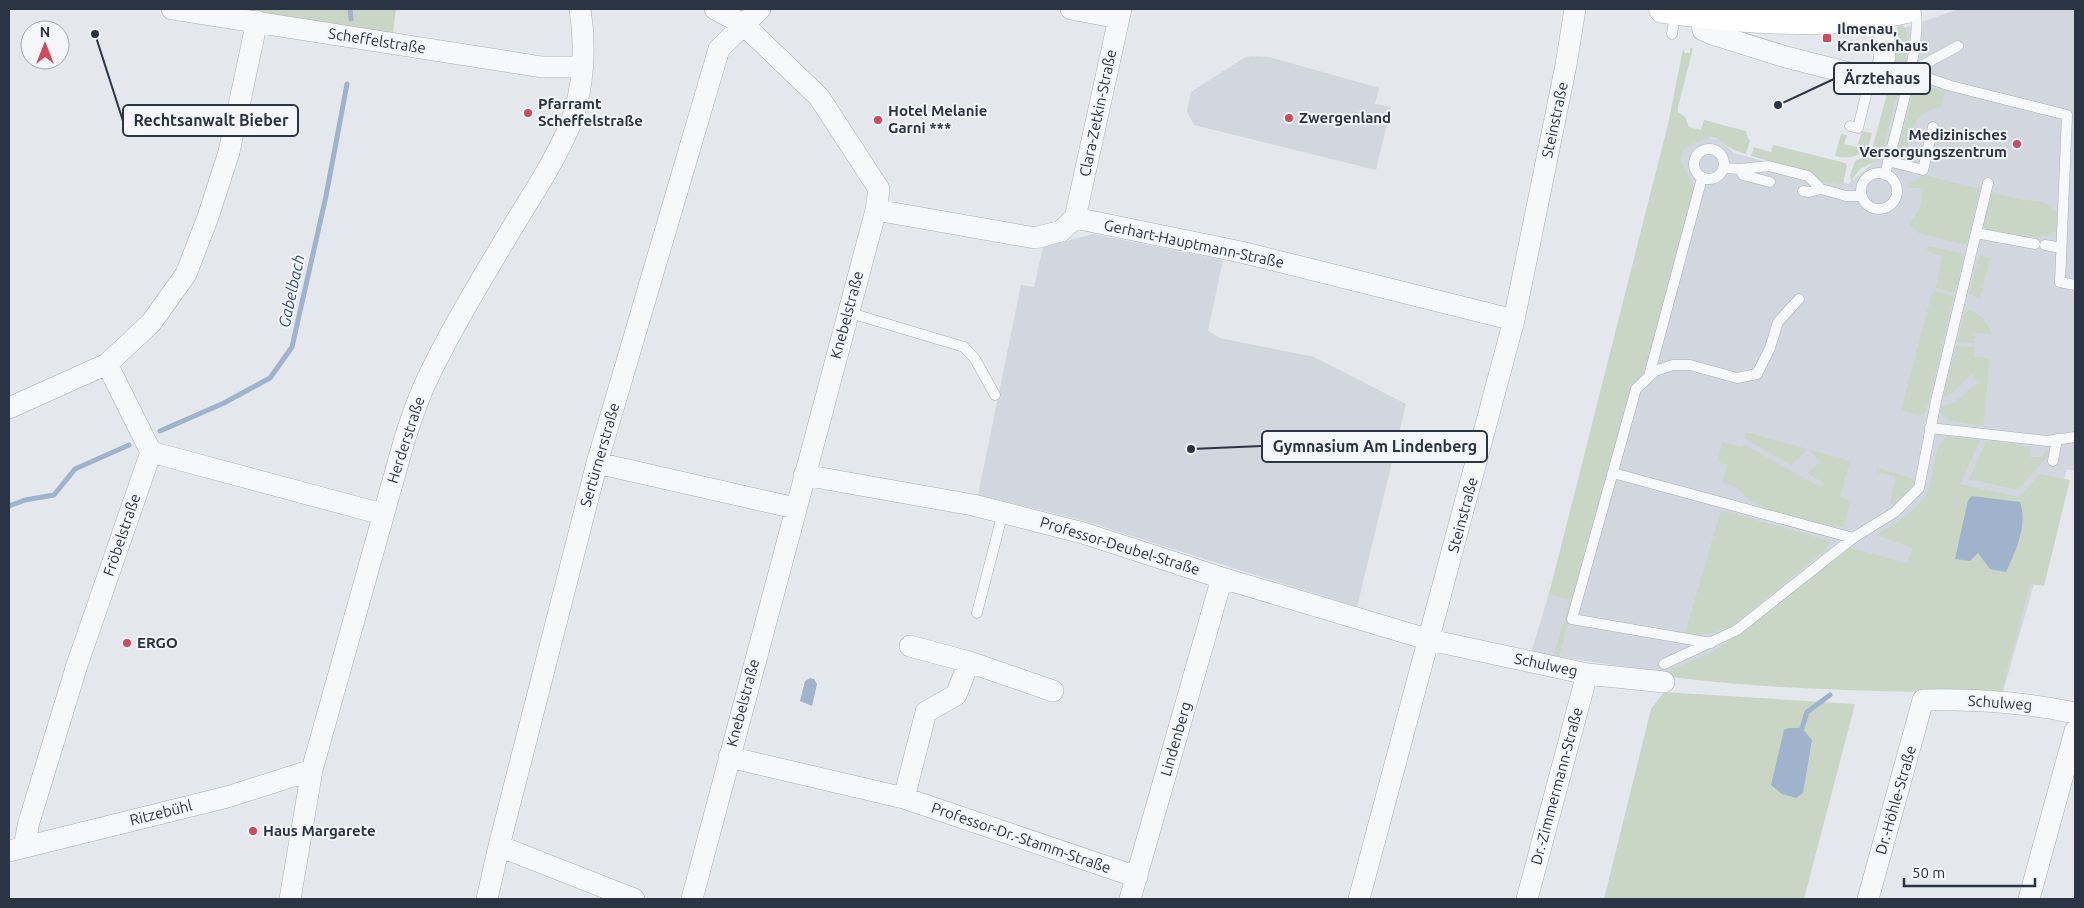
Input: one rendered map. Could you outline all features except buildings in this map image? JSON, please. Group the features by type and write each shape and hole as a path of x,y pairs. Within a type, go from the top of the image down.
{"street":[{"name":"Scheffelstraße","path":"172,9 257,21 542,68 582,67"},
{"name":"Herderstraße","path":"290,899 312,770 404,438 424,385 460,316 550,164 570,125 578,96 582,67 584,39 580,9"},
{"name":"Knebelstraße","path":"692,899 847,312 876,210 879,190 819,97 743,24 714,9"},
{"name":"Sertürnerstraße","path":"487,899 597,463 719,49 760,9"},
{"path":"1071,9 1120,13"},
{"name":"Steinstraße","path":"1359,899 1430,640 1514,320 1566,65 1575,9"},
{"path":"1893,12 1880,74 1877,78 1870,78 1770,53 1712,34 1678,16 1810,21 1893,12"},
{"name":"Clara-Zetkin-Straße","path":"1075,218 1120,13"},
{"path":"9,408 107,364 151,323 186,274 208,218 229,152 257,21"},
{"path":"876,210 1035,238 1061,232 1075,218"},
{"name":"Gerhart-Hauptmann-Straße","path":"1075,218 1241,252 1514,320"},
{"path":"107,364 151,452 382,514"},
{"name":"Fröbelstraße","path":"17,849 29,822 76,665 151,452"},
{"path":"597,463 795,508"},
{"name":"Professor-Deubel-Straße","path":"804,475 1003,512 1083,533 1222,578 1430,640"},
{"name":"Lindenberg","path":"1130,899 1222,578"},
{"name":"Schulweg","path":"1430,640 1587,674 1664,673"},
{"path":"910,646 969,662 1053,691"},
{"path":"904,798 926,712 956,696 969,662"},
{"name":"Dr.-Zimmermann-Straße","path":"1527,899 1587,674"},
{"name":"Schulweg","path":"1923,700 2038,705 2075,713"},
{"name":"Dr.-Höhle-Straße","path":"1868,899 1923,700"},
{"path":"2029,899 2075,731"},
{"name":"Professor-Dr.-Stamm-Straße","path":"729,757 904,798 1137,877"},
{"name":"Ritzebühl","path":"17,849 227,797 312,770"},
{"path":"499,846 634,899"}],"lane":[{"path":"1885,175 1910,72 1918,18 1915,9"},
{"path":"1910,72 1958,46"},
{"path":"1910,72 1951,86 2067,115 2060,282 2075,285"},
{"path":"1850,126 1858,128 1870,78"},
{"path":"1888,160 1923,170 1933,127"},
{"path":"1711,149 1720,154 1725,162 1724,168 1716,178 1702,178 1694,167 1695,158 1702,150 1711,149"},
{"path":"1724,168 1740,169 1769,166 1808,176 1821,189 1846,196 1862,196"},
{"path":"1740,169 1743,175 1770,182"},
{"path":"1880,173 1890,178 1897,188 1897,194 1891,205 1886,208 1868,206 1862,196 1862,185 1869,176 1880,173"},
{"path":"1648,377 1702,178"},
{"path":"1664,673 1711,643 1737,630 1853,538 1895,512 1919,488 1928,449 1930,428 1988,183"},
{"path":"1803,191 1809,192 1821,189"},
{"path":"1976,233 2061,248"},
{"path":"1711,643 1572,619 1636,389 1655,371 1673,365 1690,365 1737,378 1757,374 1770,348 1778,322 1799,300"},
{"path":"847,312 964,347 975,359 995,395"},
{"path":"1930,428 2047,441 2075,437"},
{"path":"2053,460 2057,439"},
{"path":"1613,473 1853,538"},
{"path":"977,613 1003,512"}],"shaded area":[{"path":"1958,9 2075,9 2075,471 2067,469 2002,695 1675,674 1531,653 1611,386 1670,138 1696,136 1721,140 1734,153 1848,184 1880,157 1905,28"},
{"name":"Zwergenland","path":"1250,56 1269,57 1379,88 1375,104 1391,107 1376,170 1194,125 1187,111 1191,92"},
{"path":"1093,234 1223,260 1208,331 1220,338 1314,357 1406,404 1357,607 1081,520 978,495 1021,285 1034,287 1043,247"}],"green space":[{"path":"228,9 396,9 393,34"},
{"path":"1903,25 1908,37 1908,43 1900,77 1891,74 1899,44 1897,27"},
{"path":"1690,48 1693,48 1678,112 1685,117 1689,127 1701,130 1704,120 1746,131 1747,137 1750,140 1746,154 1712,137 1696,142 1683,150 1681,162 1694,188 1651,366 1636,381 1628,398 1559,656 1554,654 1570,600 1549,594 1669,120 1683,49 1685,53 1690,53"},
{"path":"1891,79 1900,81 1882,152 1872,149"},
{"path":"1925,86 1945,91 1941,108 1932,109 1919,118 1912,132 1905,157 1896,155 1913,94"},
{"path":"1862,131 1872,133 1868,148 1853,156 1835,156 1841,134 1847,135 1844,144 1857,147"},
{"path":"1773,145 1845,163 1847,165 1843,185 1822,181 1811,173 1751,156 1754,147 1771,152"},
{"path":"1870,154 1880,156 1880,159 1860,169 1851,181 1850,176 1855,161"},
{"path":"1923,175 1980,189 1967,245 1919,233 1909,224 1918,211 1922,198 1920,188 1909,188 1908,185"},
{"path":"1992,192 2022,200 2045,203 2055,210 2058,215 2057,229 2051,234 2041,237 2016,236 1985,230 1983,225"},
{"path":"1928,246 1965,254 1955,292 1936,288 1942,256 1927,251"},
{"path":"1980,255 1990,258 1980,299 1969,293"},
{"path":"1935,291 1954,296 1929,401 1925,411 1920,416 1901,410 1932,293"},
{"path":"1969,309 1983,319 1989,326 1991,334 1975,333 1974,343 1957,342 1964,314"},
{"path":"1956,346 1974,347 1974,357 1990,358 1983,426 1947,420 1940,412 1940,407 1954,403 1978,382 1972,373 1950,395 1943,396"},
{"path":"1746,432 1808,449 1791,465 1745,439"},
{"path":"1949,436 1980,440 1960,484 2019,497 2040,474 2070,480 2044,586 2030,584 2001,694 1786,687 1657,675 1710,653 1735,637 1844,550 1850,548 1907,563 1913,548 1876,535 1904,517 1922,500 1930,486 1936,454 1943,441"},
{"path":"1987,440 2031,447 2030,457 2042,457 2046,449 2051,452 2018,490 1969,479"},
{"path":"1722,442 1743,447 1743,444 1822,488 1825,484 1807,473 1820,462 1808,449 1850,461 1840,497 1851,500 1844,527 1836,527 1768,509 1754,503 1734,487 1722,483 1727,465 1717,462"},
{"path":"1877,468 1917,480 1896,506 1890,503 1895,480 1894,476 1876,472"},
{"path":"1721,510 1830,541 1827,549 1734,625 1710,633 1685,633"},
{"path":"1664,692 1855,704 1804,899 1604,899 1651,709"}],"water":[{"path":"1972,496 2020,502 2023,520 2022,529 2017,547 2006,572 1990,569 1978,553 1970,561 1955,559 1968,500"},
{"path":"810,678 814,679 817,684 812,706 800,701 805,681"},
{"path":"1802,728 1812,740 1803,793 1796,798 1782,794 1771,785 1784,730"}],"waterway":[{"name":"Gabelbach","path":"350,9 351,19"},
{"name":"Gabelbach","path":"160,431 224,403 270,378 292,347 326,196 347,84"},
{"name":"Gabelbach","path":"9,506 25,500 54,495 75,469 129,445"},
{"path":"1802,728 1807,712 1830,695"}],"place":[{"name":"Rechtsanwalt Bieber","path":"95,34"},
{"name":"Ilmenau, Krankenhaus","path":"1827,38"},
{"name":"Ärztehaus","path":"1778,105"},
{"name":"Pfarramt Scheffelstraße","path":"528,113"},
{"name":"Zwergenland","path":"1289,118"},
{"name":"Hotel Melanie Garni ***","path":"878,120"},
{"name":"Medizinisches Versorgungszentrum","path":"2017,144"},
{"name":"Gymnasium Am Lindenberg","path":"1191,449"},
{"name":"ERGO","path":"127,643"},
{"name":"Haus Margarete","path":"253,831"}]}
